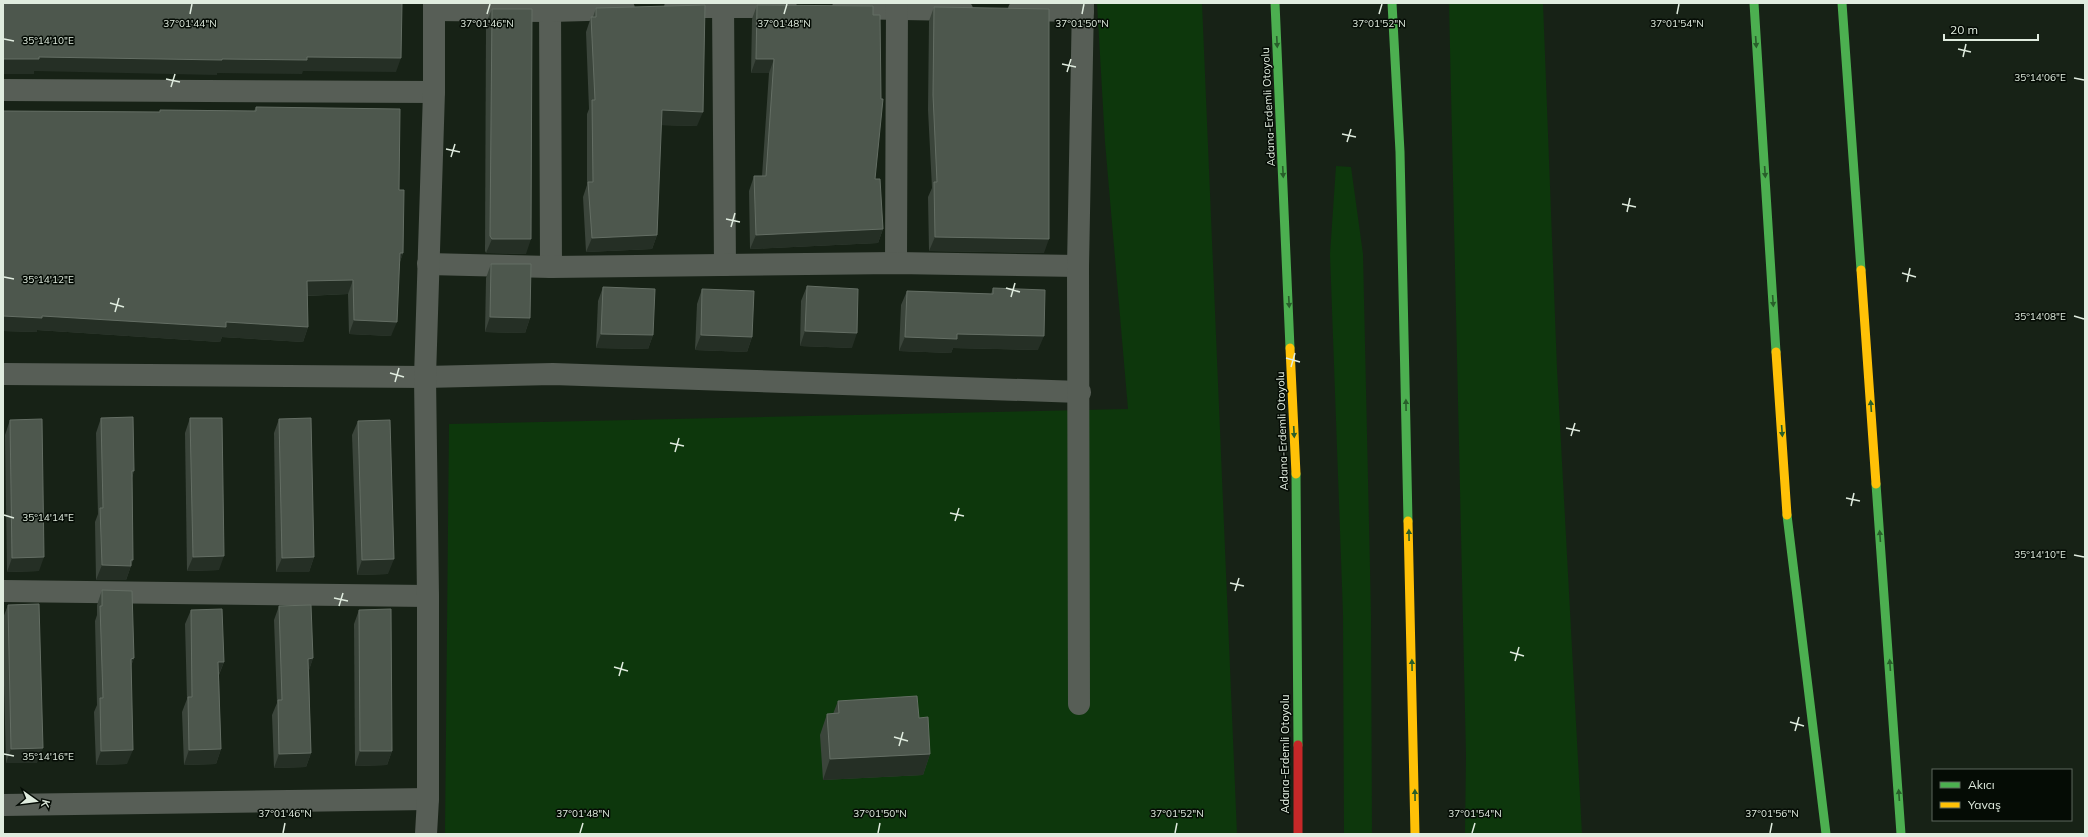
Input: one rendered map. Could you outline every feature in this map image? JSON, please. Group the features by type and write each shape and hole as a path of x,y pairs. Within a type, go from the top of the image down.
{"main road":[{"name":"Adana-Erdemli Otoyolu","path":"1275,3 1296,473 1298,834"},
{"path":"1392,3 1400,152 1415,834"},
{"path":"1754,3 1787,515 1826,834"},
{"path":"1842,3 1901,834"}],"street":[{"path":"723,4 724,265"},
{"path":"426,834 428,800 428,596 425,377 434,92 434,7 648,8 723,4 802,7"},
{"path":"896,263 897,6"},
{"path":"826,8 897,6 990,10 1083,7 1078,266 1080,392 1079,704"},
{"path":"550,7 551,267"},
{"path":"3,90 434,92"},
{"path":"428,264 551,267 896,263 1078,266"},
{"path":"3,374 425,377 553,374 1080,392"},
{"path":"3,591 428,596"},
{"path":"3,805 428,800"}],"green space":[{"path":"1097,3 1202,3 1237,834 445,834 449,424 1128,409 1105,142"},
{"path":"1449,3 1543,3 1557,369 1582,834 1465,834 1466,755"},
{"path":"1336,166 1351,167 1363,254 1371,614 1372,834 1344,834 1343,614 1330,254"}],"building":[{"path":"3,3 402,3 401,58 307,57 307,60 222,60 39,57 39,59 3,59"},
{"path":"705,5 703,112 662,110 657,235 592,238 588,182 593,182 592,100 595,100 591,17 596,17 596,8"},
{"path":"757,5 873,6 873,15 880,15 881,99 883,99 875,179 880,179 883,229 756,235 754,176 766,176 774,59 756,59"},
{"path":"934,7 1049,9 1049,239 935,237 934,182 937,182 933,95"},
{"path":"492,9 532,9 531,239 492,239 490,236"},
{"path":"256,107 400,109 399,190 404,190 403,253 400,253 397,322 354,320 353,280 307,281 308,327 226,322 226,327 42,316 42,318 3,316 3,111 256,111"},
{"path":"491,264 531,264 530,318 490,317"},
{"path":"807,286 858,289 857,333 805,331"},
{"path":"603,287 655,289 653,335 601,334"},
{"path":"993,288 1045,290 1044,336 957,334 957,339 905,337 907,291 993,294"},
{"path":"702,289 754,291 752,337 701,335"},
{"path":"133,417 133,560 131,560 131,566 102,565 100,508 103,508 101,418"},
{"path":"190,418 222,418 224,556 193,557"},
{"path":"311,418 314,557 282,558 279,419"},
{"path":"42,419 44,557 12,558 10,420"},
{"path":"390,420 394,559 362,560 358,421"},
{"path":"102,590 132,591 134,658 131,659 133,750 101,751 100,698 103,698 100,606 102,606"},
{"path":"39,604 43,748 11,749 8,605"},
{"path":"311,605 313,658 308,659 311,753 279,754 278,700 282,700 279,606"},
{"path":"222,609 224,662 218,662 221,749 189,750 188,697 192,697 191,610"},
{"path":"391,609 392,751 360,751 359,610"},
{"path":"917,696 919,718 928,717 930,754 830,759 827,714 839,713 838,701"}],"traffic: fast":[{"path":"1275,3 1290,348"},
{"path":"1392,3 1400,152 1408,521"},
{"path":"1754,3 1776,352"},
{"path":"1842,3 1861,270"},
{"path":"1296,474 1298,745"},
{"path":"1876,484 1901,834"},
{"path":"1787,515 1826,834"}],"traffic: slow":[{"path":"1861,270 1876,484"},
{"path":"1290,348 1296,474"},
{"path":"1776,352 1787,515"},
{"path":"1408,521 1415,834"}],"traffic: jam":[{"path":"1298,745 1298,834"}]}
